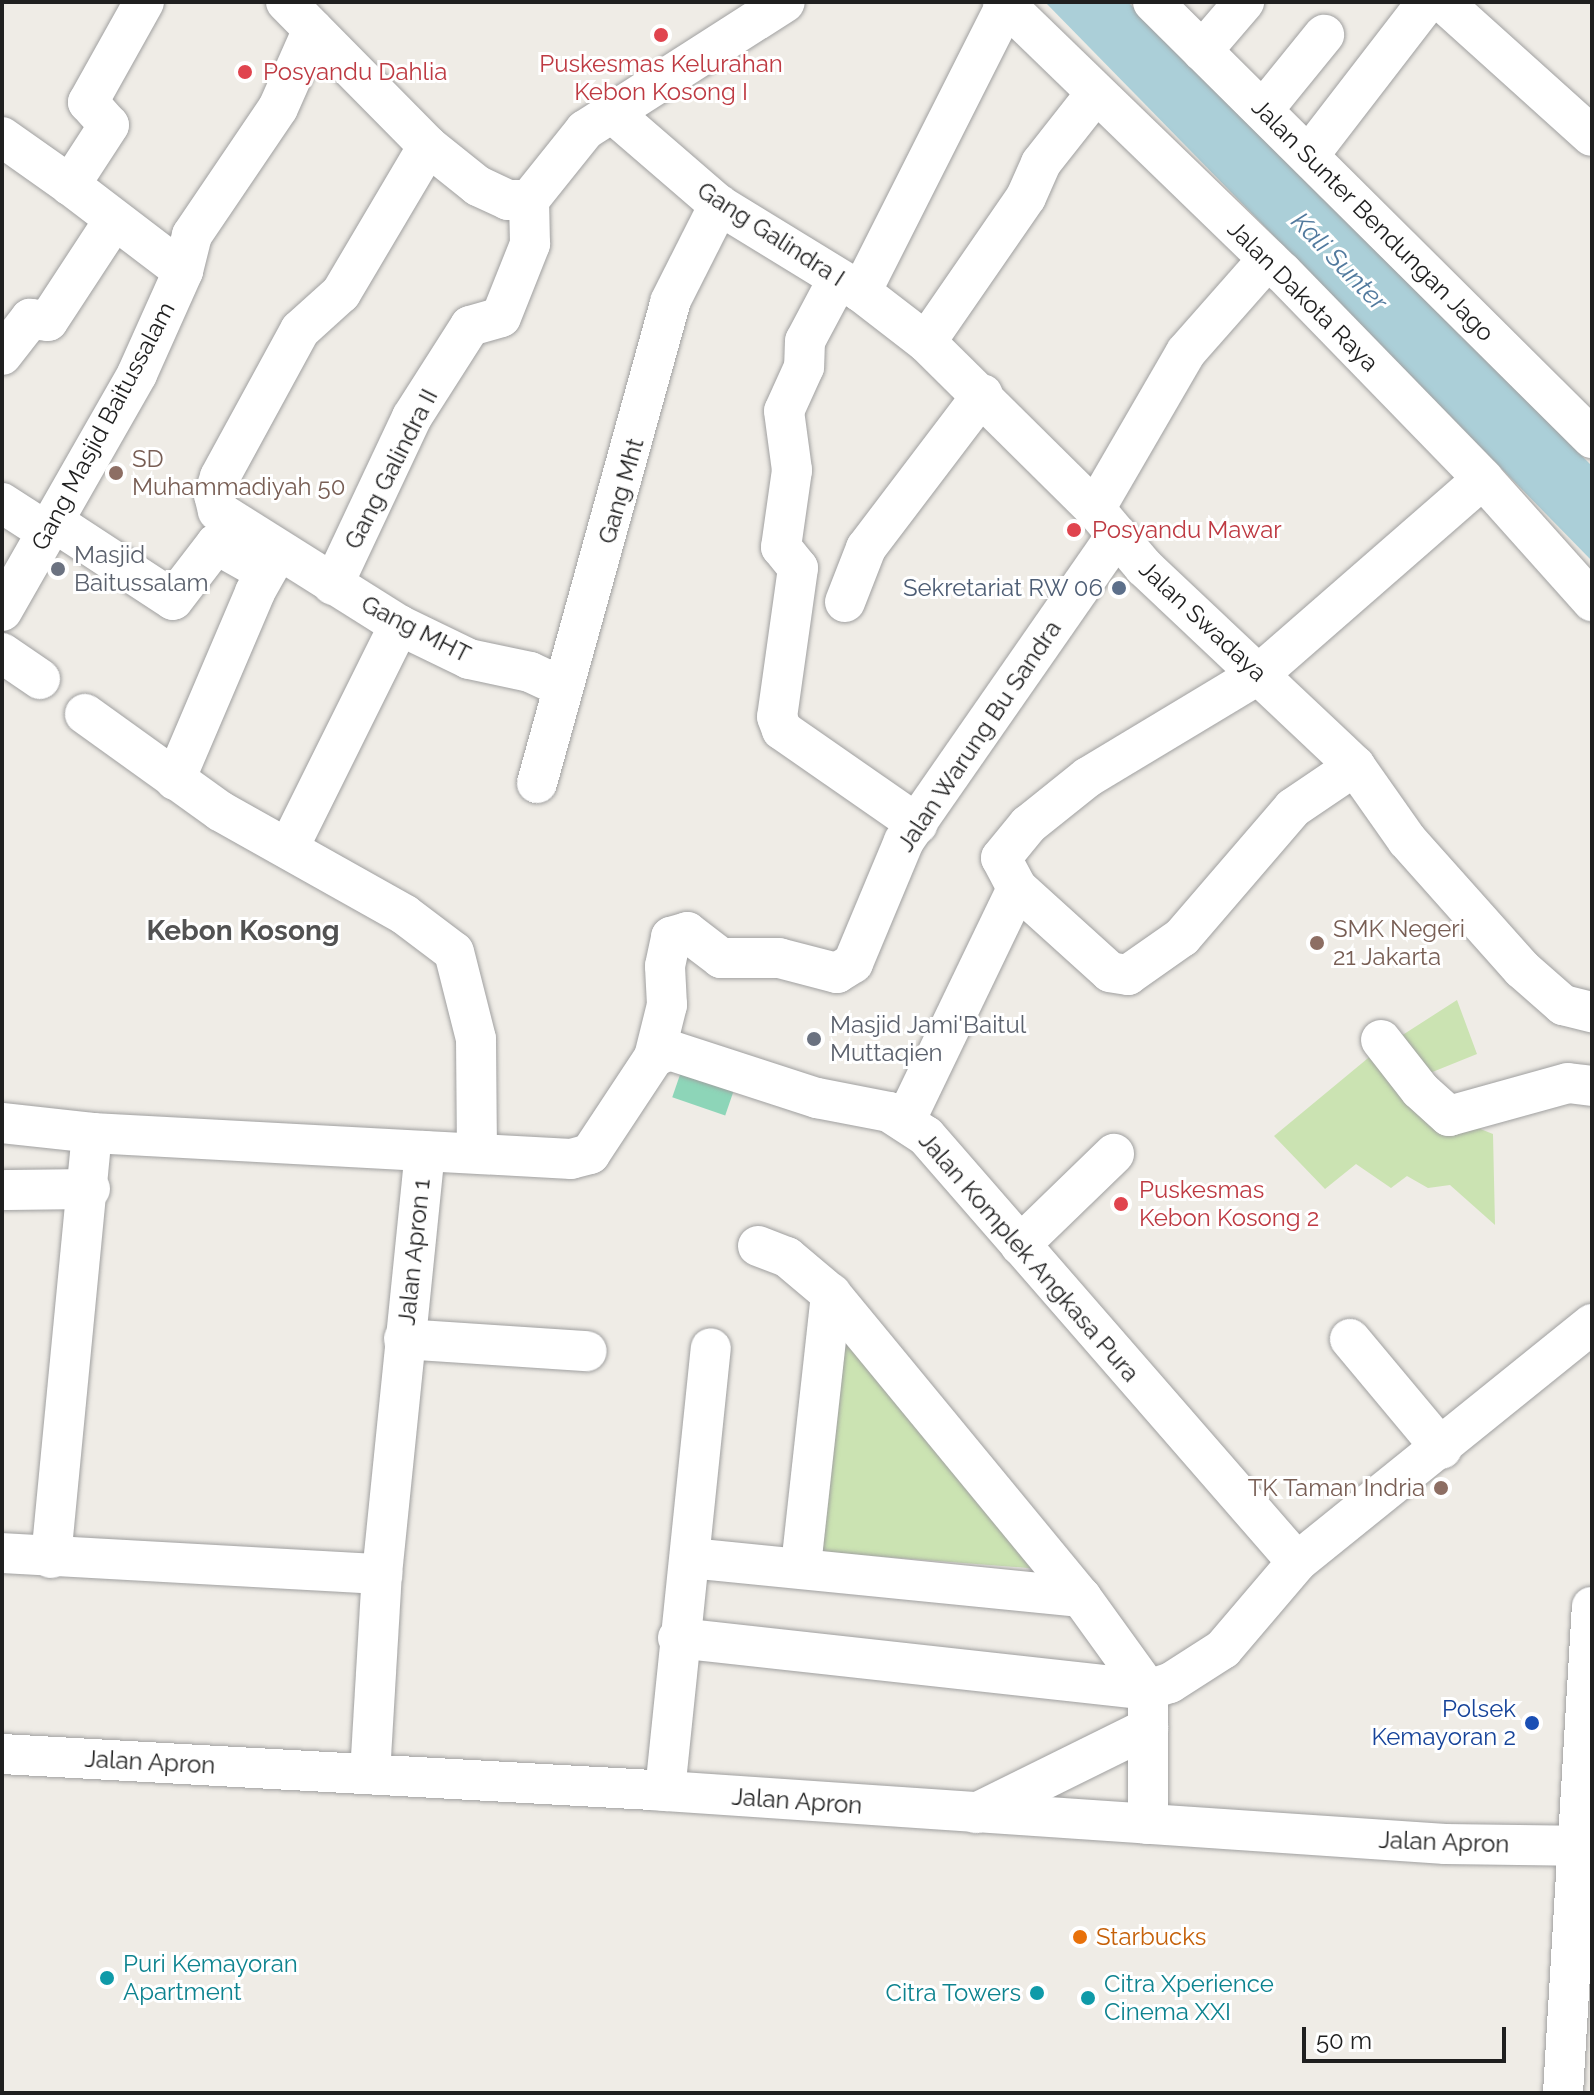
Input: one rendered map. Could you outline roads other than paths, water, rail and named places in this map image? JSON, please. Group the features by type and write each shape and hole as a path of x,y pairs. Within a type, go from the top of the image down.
{"street":[{"path":"70,185 109,125 88,102 144,2"},
{"path":"300,16 428,146 478,186 508,200 529,200 585,130 610,111 785,2"},
{"path":"1202,51 1244,2"},
{"path":"1309,155 1427,2"},
{"path":"1443,2 1592,136"},
{"name":"Jalan Sunter Bendungan Jago","path":"1157,3 1592,438"},
{"path":"917,824 782,730 777,717 798,568 781,547 792,470 784,411 804,367 805,341 850,285 1005,4"},
{"name":"Jalan Dakota Raya","path":"1005,4 1268,259 1483,479 1592,601"},
{"name":"Gang Masjid Baitussalam","path":"2,611 137,374 183,271 192,235 278,108 300,16"},
{"path":"1263,110 1324,35"},
{"path":"926,342 1026,197 1041,163 1096,93"},
{"name":"Gang Galindra I","path":"610,111 719,205 850,285"},
{"path":"2,137 183,271"},
{"name":"Gang MHT","path":"272,561 222,516 214,495 300,330 341,293 428,146"},
{"name":"Gang Galindra II","path":"333,585 412,417 470,326 501,317 530,244 529,200"},
{"name":"Gang Mht","path":"537,783 562,687 648,396 670,302 719,205"},
{"path":"2,355 30,319 48,321 114,220"},
{"name":"Jalan Warung Bu Sandra","path":"654,1057 667,1005 665,966 671,937 687,932 721,958 779,958 837,973 853,963 917,824 1106,522 1186,352 1268,259"},
{"name":"Jalan Swadaya","path":"850,285 926,342 983,394 1258,675 1355,766 1407,840 1522,969 1563,1005 1592,1012"},
{"path":"845,602 866,548 983,394"},
{"path":"1355,766 1293,808 1182,937 1128,975 1110,972 1017,888 1001,858 1028,825 1088,777 1258,675 1483,479"},
{"path":"2,503 50,527"},
{"name":"Gang MHT","path":"50,527 173,600 216,544 272,561 333,585 399,625 469,659 530,672 562,687"},
{"path":"175,780 272,561"},
{"name":"Gang Mht","path":"289,847 399,625"},
{"path":"2,653 40,679"},
{"path":"85,714 175,780 417,922 454,952 476,1039 477,1153"},
{"path":"906,1119 1017,888"},
{"path":"1381,1040 1420,1090 1449,1116 1568,1083 1592,1086"},
{"name":"Jalan Komplek Angkasa Pura","path":"654,1057 669,1050 690,1055 817,1098 906,1119 1297,1562"},
{"path":"425,1151 571,1159 590,1154 654,1057"},
{"name":"Jalan Apron 1","path":"2,1123 92,1133 425,1151 382,1574 370,1774"},
{"path":"51,1558 90,1189 92,1133"},
{"path":"1020,1245 1114,1154"},
{"path":"2,1190 90,1189"},
{"path":"758,1246 787,1257 831,1294 1081,1597 1148,1709 1148,1824"},
{"path":"801,1566 831,1294"},
{"path":"976,1813 1148,1709 1170,1683 1223,1649 1297,1562 1442,1449 1485,1407 1592,1324"},
{"path":"404,1339 587,1351"},
{"path":"1350,1339 1442,1449"},
{"path":"665,1791 678,1638 690,1558 711,1348"},
{"path":"2,1553 382,1574"},
{"path":"690,1558 801,1566 1081,1597"},
{"path":"1563,2093 1584,1846 1592,1607"},
{"path":"678,1638 1148,1709"},
{"name":"Jalan Apron","path":"2,1754 665,1791 1445,1844 1584,1846"}],"water":[{"name":"Kali Sunter","path":"1045,2 1128,2 1592,466 1592,561"}],"place":[{"name":"Puskesmas Kelurahan Kebon Kosong I","path":"661,35"},
{"name":"Posyandu Dahlia","path":"245,72"},
{"name":"SD Muhammadiyah 50","path":"116,473"},
{"name":"Posyandu Mawar","path":"1074,530"},
{"name":"Masjid Baitussalam","path":"58,569"},
{"name":"Sekretariat RW 06","path":"1119,588"},
{"name":"SMK Negeri 21 Jakarta","path":"1317,943"},
{"name":"Masjid Jami'Baitul Muttaqien","path":"814,1039"},
{"name":"Puskesmas Kebon Kosong 2","path":"1121,1204"},
{"name":"TK Taman Indria","path":"1441,1488"},
{"name":"Polsek Kemayoran 2","path":"1532,1723"},
{"name":"Starbucks","path":"1080,1937"},
{"name":"Puri Kemayoran Apartment","path":"107,1978"},
{"name":"Citra Towers","path":"1037,1993"},
{"name":"Citra Xperience Cinema XXI","path":"1088,1998"}],"district":[{"name":"Kebon Kosong","path":"243,931"}]}
